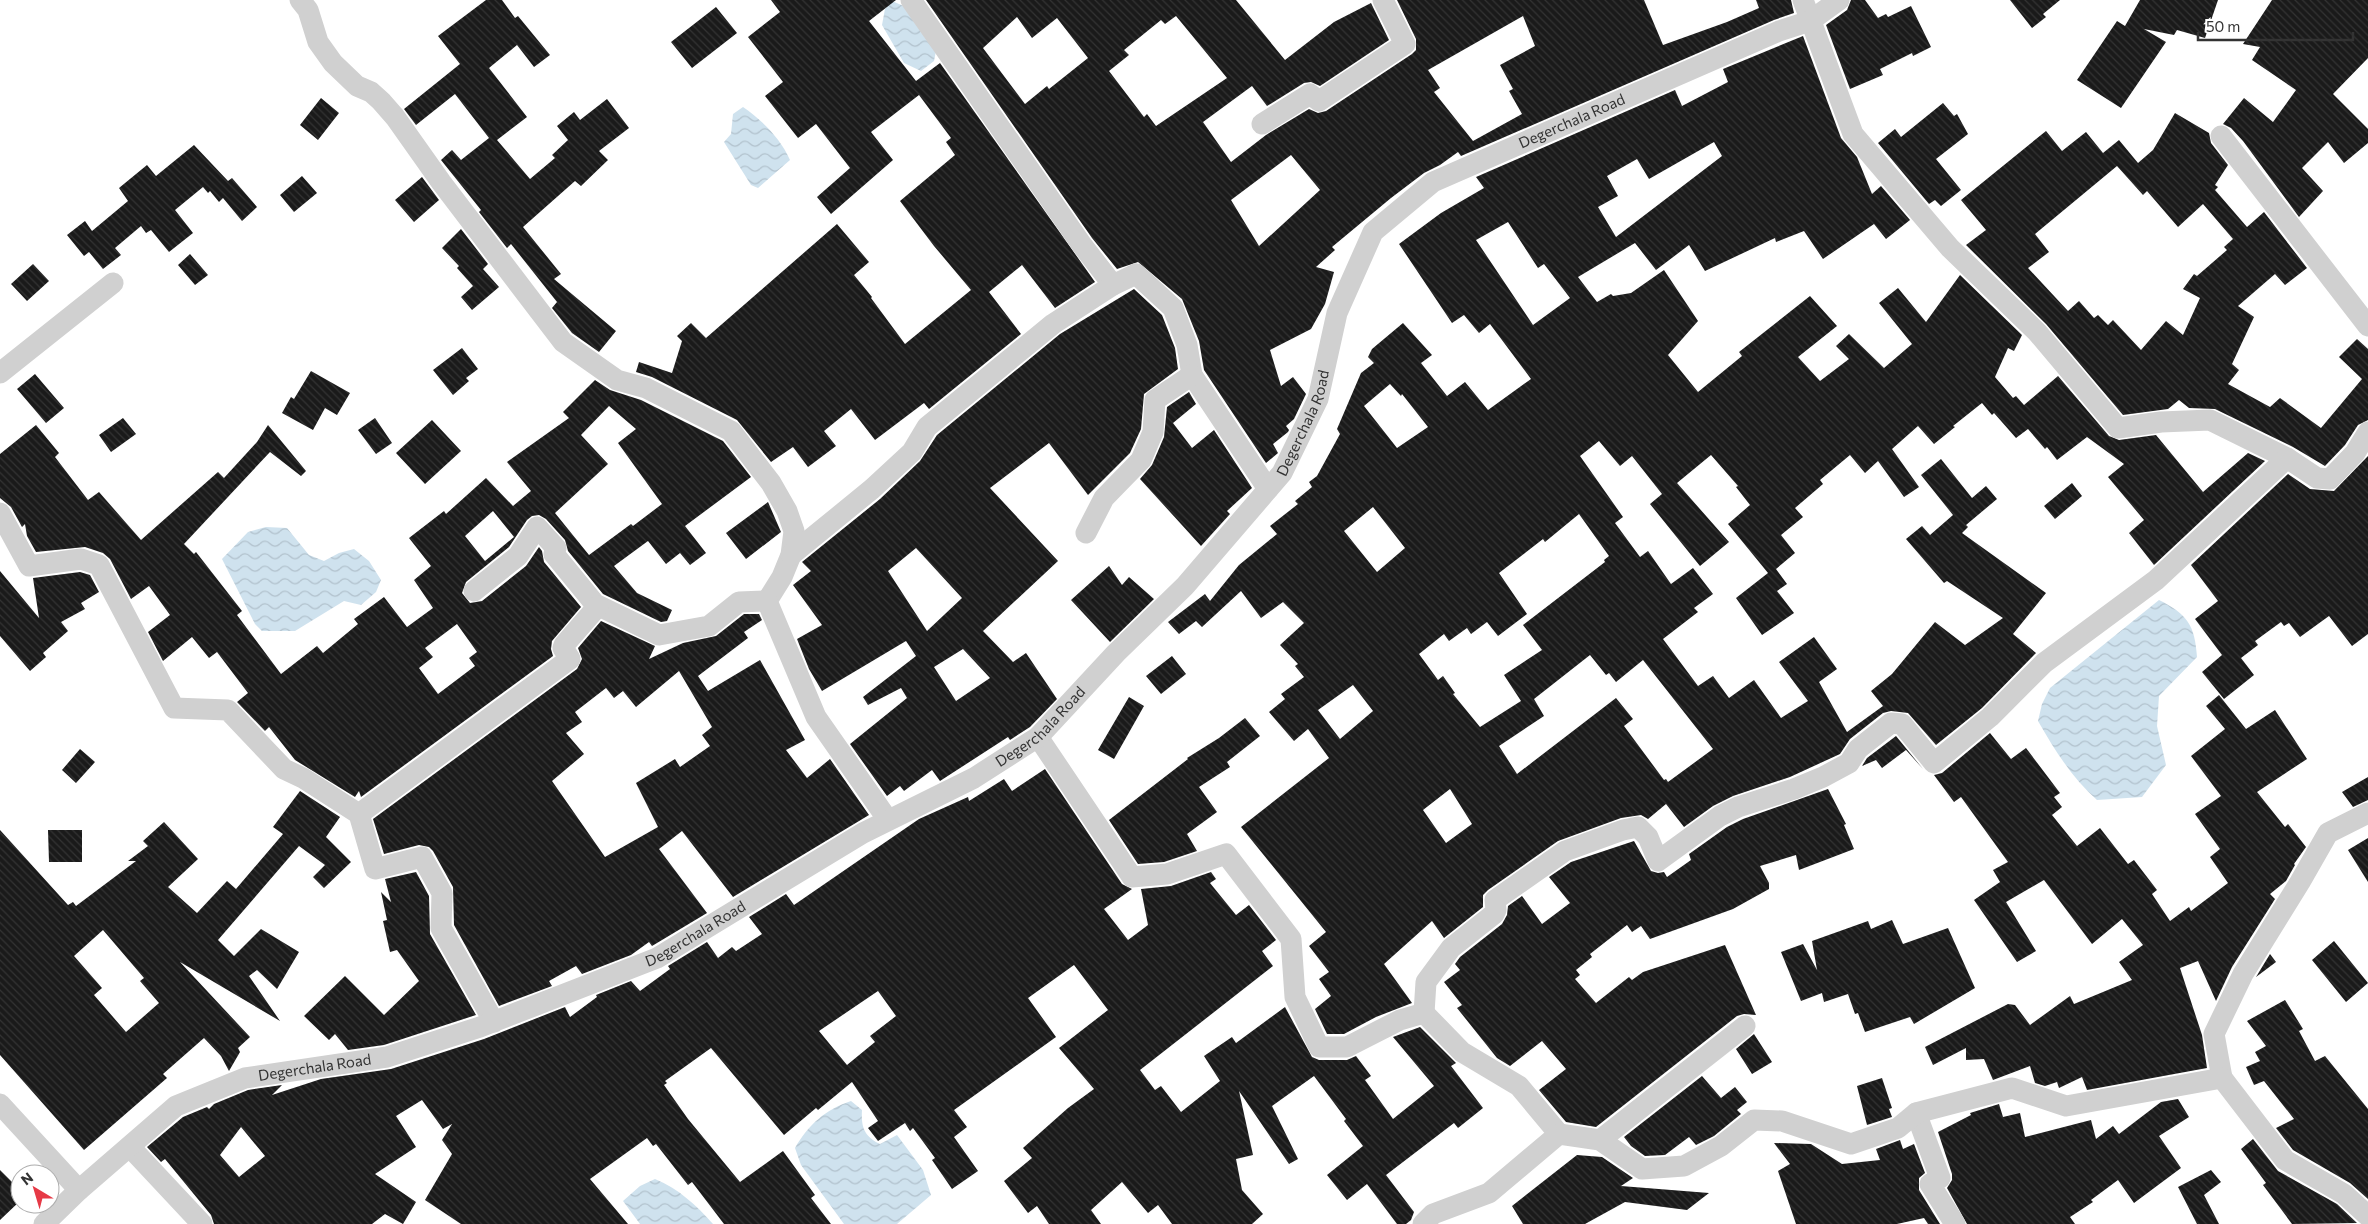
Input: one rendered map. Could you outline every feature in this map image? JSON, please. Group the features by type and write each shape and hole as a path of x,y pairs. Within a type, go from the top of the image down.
{"street":[{"path":"300,0 308,10 318,42 333,63 357,86 371,92 395,117 441,182 563,342 617,380 646,388 730,431 771,483 788,512 794,531 790,555 782,577 767,601"},
{"path":"911,0 1082,246 1113,285"},
{"path":"1262,124 1310,94 1319,101 1405,44 1384,0"},
{"path":"1803,0 1853,134 1950,248 2037,332 2118,428 2161,422 2210,420 2287,458 2317,478 2330,479 2355,453 2368,432"},
{"name":"Degerchala Road","path":"44,1224 79,1190 176,1106 245,1078 387,1057 494,1022 657,958 863,833 974,778 1038,737 1116,653 1185,586 1282,473 1318,399 1337,313 1373,232 1433,182 1770,35 1810,21 1839,0"},
{"path":"2222,136 2368,326"},
{"path":"790,555 872,489 912,452 927,427 1053,324 1113,285 1136,274 1173,308 1187,345 1192,375 1268,489"},
{"path":"0,373 113,283"},
{"path":"1086,533 1104,498 1141,460 1153,432 1155,400 1192,375"},
{"path":"2222,1078 2066,1106 2012,1088 1916,1113 1898,1128 1851,1144 1782,1121 1754,1120 1720,1146 1684,1166 1642,1169 1600,1140 1559,1134 1520,1086 1462,1052 1424,1013 1426,982 1451,948 1494,914 1496,910 1495,900 1565,851 1623,830 1638,827 1648,837 1658,861 1720,816 1738,807 1824,777 1849,763 1858,749 1891,723 1902,724 1934,763 1990,717 2044,663 2156,580 2287,458"},
{"path":"0,513 29,566 81,559 99,565 174,708 228,710 284,769 303,778 359,814 375,869 422,857 442,892 441,928 494,1022"},
{"path":"474,592 518,556 537,527 556,548 554,554 598,606 659,635 709,626 739,602 767,601"},
{"path":"767,601 816,717 888,820"},
{"path":"359,814 570,659 563,648 564,645 598,606"},
{"path":"1038,737 1132,877 1167,874 1226,854 1291,939 1296,997 1319,1047 1347,1047 1400,1020 1424,1013"},
{"path":"2368,813 2328,833 2243,974 2214,1034 2222,1078 2286,1160 2344,1194 2368,1216"},
{"path":"1600,1140 1745,1026"},
{"path":"0,1104 79,1190"},
{"path":"1916,1113 1940,1178 1930,1184 1955,1224"},
{"path":"1423,1224 1433,1214 1489,1193 1559,1134"},
{"path":"130,1147 202,1224"}],"water":[{"path":"892,1 906,7 936,51 934,61 921,71 904,63 882,25 885,9"},
{"path":"743,107 770,130 782,145 790,160 758,188 751,185 724,142 731,134 733,114"},
{"path":"266,527 287,528 309,555 324,561 339,553 354,549 369,561 381,580 376,592 361,605 344,601 295,631 262,631 255,624 222,559 248,532"},
{"path":"2159,600 2176,610 2188,622 2194,637 2197,657 2159,696 2157,726 2166,765 2142,797 2097,800 2072,773 2038,721 2042,704 2050,688"},
{"path":"851,1101 862,1110 863,1126 870,1138 880,1144 897,1135 923,1170 931,1195 897,1224 844,1224 801,1165 795,1148 806,1132 826,1113"},
{"path":"655,1179 687,1198 713,1224 640,1224 623,1201 640,1186"}],"building":[{"path":"486,0 502,0 515,18 518,16 550,55 534,67 517,45 489,68 527,117 497,140 530,179 555,158 552,155 568,140 557,126 574,112 580,120 607,99 629,128 599,151 608,160 581,186 575,181 523,227 561,274 554,279 616,331 599,352 572,333 552,308 557,302 511,244 507,248 479,212 481,210 441,160 452,150 461,160 489,138 455,94 416,125 404,109 460,64 438,36"},
{"path":"771,0 896,0 869,21 916,81 940,63 1095,282 1055,308 1022,265 989,292 1021,334 929,409 924,403 875,440 851,409 824,431 836,446 808,467 793,447 771,462 737,420 652,377 636,372 639,362 672,373 682,341 677,336 691,323 706,338 837,224 869,262 854,275 905,344 971,290 900,201 955,155 946,142 951,138 919,95 871,132 893,160 831,214 817,197 850,168 816,124 798,138 765,96 783,82 748,37 780,12"},
{"path":"926,0 1236,0 1285,60 1334,22 1371,3 1389,40 1320,86 1311,82 1304,83 1267,106 1252,86 1203,122 1231,162 1266,135 1309,109 1318,113 1326,111 1412,54 1416,50 1416,39 1397,0 1644,0 1663,45 1727,22 1759,8 1756,0 1791,0 1794,13 1461,156 1458,152 1440,165 1424,173 1332,247 1335,250 1316,267 1334,272 1325,304 1311,329 1270,350 1281,386 1293,377 1306,394 1294,419 1286,426 1289,430 1288,432 1273,444 1278,453 1266,463 1204,370 1199,341 1182,299 1138,262 1117,269 1092,238","holes":["1176,16 1227,78 1156,126 1147,114 1144,117 1109,71 1129,55 1124,50 1161,20 1165,24","1523,16 1535,46 1500,65 1513,89 1509,91 1522,114 1473,141 1434,92 1440,88 1428,70","1017,17 1032,38 1057,18 1088,58 1049,89 1047,86 1025,104 983,48","1291,155 1320,190 1259,246 1231,200"]},
{"path":"1851,0 1865,0 1878,18 1886,14 1888,17 1911,6 1931,47 1913,56 1912,53 1880,69 1883,75 1850,89 1826,25 1847,10"},
{"path":"2010,0 2060,0 2043,14 2046,17 2032,28"},
{"path":"2140,0 2218,0 2205,38 2177,30 2174,35 2144,29 2166,42 2121,108 2077,80 2117,21 2125,26"},
{"path":"2272,0 2368,0 2368,58 2333,94 2368,129 2368,143 2344,163 2328,142 2302,168 2323,191 2299,217 2243,141 2231,128 2223,124 2244,98 2273,122 2296,90 2252,60 2260,47 2243,44"},
{"path":"716,7 737,33 692,68 671,42"},
{"path":"1803,36 1841,138 1857,157 1872,194 1881,186 1910,220 1886,239 1874,224 1823,259 1804,231 1776,242 1775,238 1705,271 1689,245 1656,270 1635,243 1578,277 1597,302 1611,294 1613,296 1631,293 1664,270 1698,321 1668,355 1698,392 1742,356 1739,352 1810,296 1837,326 1798,357 1820,381 1849,359 1836,346 1849,334 1884,368 1912,344 1879,303 1898,288 1926,322 1960,275 2022,335 2014,351 2008,348 1995,377 2013,398 2016,396 2024,405 2058,376 2109,436 2119,440 2156,435 2203,492 2248,453 2265,461 2154,565 2129,533 2144,520 2108,477 2124,464 2087,437 2057,460 2047,447 2045,449 2028,429 2016,438 1994,413 1992,415 1982,403 1934,444 1918,426 1892,449 1919,487 1904,497 1878,461 1865,473 1850,455 1820,480 1823,484 1795,508 1803,517 1781,535 1795,553 1776,569 1787,584 1777,591 1794,613 1762,635 1736,598 1768,573 1728,524 1750,505 1736,487 1738,486 1711,455 1677,483 1729,542 1700,566 1650,504 1662,494 1632,456 1620,466 1599,441 1580,456 1623,517 1615,523 1640,557 1648,551 1671,584 1693,568 1713,594 1694,608 1698,612 1663,639 1698,686 1713,676 1729,698 1754,680 1781,718 1808,701 1779,662 1814,637 1837,669 1819,682 1847,732 1883,706 1871,691 1892,674 1935,622 1965,645 2003,618 1947,581 1944,583 1906,539 1922,526 1930,535 1953,515 1921,475 1941,459 1972,498 1986,486 1997,499 1966,525 1968,527 1962,533 2046,593 2013,634 2036,653 1982,708 1936,745 1908,713 1891,711 1883,713 1850,739 1840,754 1790,777 1733,796 1713,806 1684,827 1666,804 1648,819 1641,815 1621,818 1558,841 1488,890 1483,895 1483,907 1444,938 1432,921 1384,964 1412,1003 1376,1017 1344,1034 1327,1034 1315,1009 1331,996 1319,979 1329,972 1309,946 1326,932 1241,827 1329,758 1308,729 1294,741 1269,712 1285,699 1281,694 1304,677 1295,666 1298,664 1280,645 1304,623 1283,602 1261,618 1241,591 1202,627 1196,621 1179,634 1168,622 1205,594 1210,601 1239,565 1277,534 1270,526 1298,504 1295,501 1312,487 1309,482 1317,476 1340,434 1337,429 1361,373 1374,363 1368,357 1372,349 1403,323 1432,355 1421,363 1447,396 1465,382 1488,410 1531,379 1490,324 1479,333 1464,315 1452,323 1399,244 1441,213 1484,188 1476,177 1675,90 1682,106 1728,82 1723,69","holes":["1714,142 1722,156 1616,237 1598,207 1618,196 1607,176 1637,159 1649,179","1508,222 1538,268 1544,264 1570,298 1533,325 1476,240","1390,384 1401,396 1402,394 1428,427 1397,448 1364,406","1373,507 1405,548 1377,572 1344,531","1579,514 1609,556 1604,560 1605,562 1523,625 1542,650 1504,675 1521,701 1480,727 1453,694 1455,693 1443,676 1438,680 1419,654 1444,634 1449,641 1467,628 1471,634 1487,622 1498,636 1527,614 1499,573 1543,539 1545,542","1590,655 1606,675 1609,673 1616,682 1643,660 1713,749 1668,782 1666,779 1664,780 1624,726 1633,719 1616,698 1517,774 1499,746 1544,716 1534,699","1353,685 1373,711 1340,739 1318,710","1450,789 1472,824 1446,843 1423,810"]},
{"path":"321,98 339,113 318,140 300,125"},
{"path":"1943,103 1954,116 1957,114 1968,134 1936,159 1961,190 1941,206 1935,200 1929,204 1878,143 1895,129 1901,137"},
{"path":"2175,113 2209,133 2211,143 2228,165 2215,185 2218,187 2215,190 2247,227 2264,212 2307,268 2285,285 2275,274 2238,306 2254,317 2232,364 2239,370 2228,384 2270,407 2280,398 2321,428 2362,379 2339,357 2357,339 2368,349 2368,420 2358,425 2345,445 2325,466 2293,447 2215,409 2189,408 2179,400 2168,409 2123,415 2046,324 1966,245 1986,230 1961,200 2046,131 2062,151 2086,132 2103,153 2119,140 2138,163 2153,150","holes":["2117,166 2143,195 2147,191 2178,227 2203,204 2233,239 2224,247 2227,250 2197,276 2194,274 2183,289 2200,298 2183,335 2166,321 2141,350 2113,320 2108,325 2098,315 2094,318 2079,301 2068,311 2028,268 2049,252 2035,234"]},
{"path":"194,145 228,181 232,178 257,207 242,221 223,198 219,202 210,191 208,193 203,187 175,210 193,233 169,252 151,230 146,233 141,226 115,248 121,255 103,269 89,252 84,256 67,235 85,221 92,231 128,201 119,188 147,165 156,176"},
{"path":"302,176 317,193 294,212 280,195"},
{"path":"422,177 439,200 414,222 395,200"},
{"path":"461,229 488,264 483,269 499,287 472,310 461,297 473,286 457,268 459,266 442,248"},
{"path":"190,254 208,275 195,285 178,265"},
{"path":"33,264 49,281 27,301 11,284"},
{"path":"1134,289 1162,315 1175,348 1178,369 1144,394 1141,429 1130,453 1088,495 1049,443 990,488 1058,561 983,631 1013,662 1026,653 1057,699 1030,727 1010,740 1008,737 940,781 932,770 904,791 900,786 887,796 850,744 907,698 901,688 868,705 863,697 916,656 906,641 822,691 809,669 797,639 822,625 793,585 811,571 802,562 880,499 920,461 937,435 1060,334","holes":["916,548 962,598 927,631 888,571","963,649 990,678 956,701 934,667"]},
{"path":"462,348 478,369 466,378 469,381 453,395 433,370"},
{"path":"311,371 350,393 337,415 325,408 313,430 282,413 291,397 294,399"},
{"path":"35,374 64,408 46,423 17,389"},
{"path":"595,380 610,390 641,400 723,441 751,477 685,526 706,553 690,565 680,553 666,564 648,541 614,566 637,593 672,610 667,621 661,622 603,594 568,551 565,540 546,519 539,515 532,516 527,520 509,547 466,582 462,593 470,603 482,601 526,566 539,547 542,551 544,562 581,607 552,641 551,649 553,656 361,797 359,791 355,797 295,760 269,727 265,731 237,702 248,693 217,652 209,658 192,637 163,661 148,632 170,615 149,586 131,599 110,559 103,553 85,547 36,552 27,536 25,524 22,527 11,507 0,498 0,454 36,425 59,453 55,457 88,500 99,492 141,540 218,472 224,478 257,442 268,425 306,471 301,476 270,452 184,544 194,554 196,552 242,611 237,615 281,674 317,646 323,653 358,624 354,619 384,597 407,627 433,608 414,580 431,566 409,538 444,511 446,514 486,478 513,506 531,491 507,462 569,418 563,412","holes":["609,406 636,429 618,443 662,504 589,555 555,513 608,464 581,435","493,511 514,537 485,561 465,536","457,624 477,652 469,658 475,666 438,694 419,668 433,657 425,648"]},
{"path":"1189,392 1196,404 1173,423 1192,448 1214,430 1252,488 1227,511 1230,514 1201,546 1140,479 1152,465 1164,437 1167,407"},
{"path":"123,418 136,434 111,452 99,435"},
{"path":"375,418 392,443 376,454 358,430"},
{"path":"432,420 461,451 425,484 396,453"},
{"path":"2368,456 2368,634 2352,646 2329,616 2300,637 2289,623 2284,626 2281,622 2255,641 2258,645 2241,658 2254,675 2224,699 2202,672 2222,655 2195,619 2218,601 2191,565 2288,474 2310,489 2334,491"},
{"path":"2072,483 2082,496 2055,519 2044,506"},
{"path":"768,502 781,532 746,559 726,533"},
{"path":"1109,566 1122,585 1129,577 1154,599 1110,642 1071,600"},
{"path":"0,571 39,618 33,578 80,572 90,575 99,592 81,603 85,609 61,622 68,631 43,653 46,657 30,671 0,636"},
{"path":"744,614 759,614 762,620 744,632 748,638 698,676 708,691 760,660 805,740 786,750 807,778 830,759 869,815 733,897 682,831 659,849 707,913 652,946 649,942 631,955 582,974 576,966 549,981 552,986 499,1006 454,925 453,887 433,851 429,847 419,845 384,854 373,819 577,669 582,659 578,648 601,621 655,646 649,659 683,643 716,636","holes":["679,671 712,727 702,735 710,746 680,767 675,759 636,783 658,827 605,857 552,781 584,754 566,733 582,722 575,712 606,688 614,698 623,691 636,707"]},
{"path":"1172,656 1186,674 1161,694 1146,676"},
{"path":"2219,695 2246,729 2275,710 2307,759 2257,792 2285,827 2288,824 2306,847 2294,864 2286,881 2270,894 2275,899 2232,967 2216,1001 2198,961 2180,968 2202,1035 2207,1068 2087,1090 2082,1077 2059,1088 2057,1082 2045,1086 2035,1083 2030,1066 1993,1080 1984,1059 1966,1060 1966,1048 1933,1065 1925,1047 2008,1004 2015,1005 2030,1025 2070,996 2074,1004 2132,980 2119,962 2143,945 2122,919 2092,944 2044,880 2006,902 2036,951 2017,962 1974,900 2000,882 1993,870 2008,862 1961,797 1954,802 1934,775 1942,773 1990,733 2011,759 2026,748 2060,793 2054,797 2062,807 2052,815 2077,846 2100,828 2128,864 2134,860 2157,890 2152,894 2170,921 2189,907 2191,911 2228,883 2210,857 2220,849 2195,814 2221,796 2191,756 2225,729 2206,706"},
{"path":"1129,697 1144,706 1114,759 1098,750"},
{"path":"1245,718 1260,736 1227,762 1230,767 1199,787 1217,812 1187,834 1197,851 1164,862 1138,864 1109,820 1187,758 1219,738"},
{"path":"1896,736 1923,769 1906,750 1882,768 1876,760 1862,766 1867,758"},
{"path":"80,749 95,762 76,783 62,770"},
{"path":"1045,769 1122,884 1132,889 1104,909 1128,940 1148,925 1141,889 1171,886 1211,872 1216,879 1210,883 1236,915 1249,905 1276,940 1262,951 1273,966 1140,1070 1155,1090 1161,1086 1181,1112 1220,1081 1204,1056 1232,1037 1236,1043 1285,1007 1312,1057 1319,1060 1347,1060 1356,1056 1371,1076 1365,1080 1393,1119 1434,1086 1393,1037 1420,1027 1456,1063 1451,1066 1483,1108 1458,1128 1454,1123 1386,1175 1414,1212 1411,1220 1406,1224 1397,1224 1367,1184 1347,1200 1327,1175 1363,1146 1344,1121 1346,1119 1314,1076 1272,1106 1298,1159 1289,1164 1239,1091 1253,1155 1236,1159 1242,1190 1263,1214 1252,1224 1172,1224 1158,1205 1148,1213 1122,1182 1091,1210 1101,1224 1049,1224 1037,1206 1028,1213 1004,1181 1032,1158 1023,1148 1068,1108 1094,1089 1059,1048 1108,1010 1074,965 1028,998 1056,1037 954,1110 967,1127 954,1137 978,1171 952,1189 932,1160 935,1158 913,1128 910,1131 905,1123 878,1141 868,1128 878,1121 852,1082 818,1110 816,1108 784,1135 711,1048 665,1081 667,1083 664,1085 688,1119 740,1182 783,1151 815,1195 811,1198 831,1224 724,1224 692,1182 688,1185 656,1144 653,1146 647,1138 590,1179 628,1224 461,1224 425,1200 452,1154 442,1140 452,1124 443,1129 422,1100 396,1116 416,1147 375,1174 416,1202 403,1224 385,1214 372,1224 214,1224 211,1215 165,1159 161,1162 147,1147 183,1117 207,1107 209,1109 214,1104 248,1090 282,1085 272,1095 321,1079 391,1069 484,1039 565,1007 570,1017 597,997 596,995 631,981 640,991 670,969 668,966 707,942 718,958 732,947 736,951 762,934 749,917 786,894 794,905 919,819 968,797 969,801 1004,779 1012,791","holes":["878,991 896,1016 870,1036 875,1042 847,1065 819,1031","241,1127 265,1156 239,1177 220,1155"]},
{"path":"2368,777 2368,800 2353,807 2342,792"},
{"path":"1828,789 1846,824 1844,825 1854,849 1799,870 1796,855 1760,866 1769,883 1769,889 1733,909 1650,939 1641,926 1632,932 1627,925 1590,954 1592,957 1576,970 1580,975 1575,979 1596,1003 1629,977 1632,980 1643,972 1725,945 1756,1015 1744,1014 1737,1016 1596,1127 1566,1122 1539,1090 1566,1069 1542,1041 1510,1066 1497,1058 1457,1008 1462,1005 1444,982 1460,970 1455,964 1460,957 1502,924 1507,915 1508,906 1522,896 1542,924 1570,903 1549,877 1571,862 1634,841 1651,871 1664,872 1667,877 1691,860 1689,854 1727,827 1743,819"},
{"path":"300,791 340,817 326,837 351,862 324,888 313,877 325,865 299,846 218,940 234,956 261,929 299,952 277,989 257,970 249,976 280,1021 180,962 250,1037 238,1048 240,1052 229,1071 221,1056 204,1038 163,1074 167,1078 84,1150 0,1055 0,830 68,905 73,902 76,906 136,861 128,861 148,846 143,841 164,822 198,859 168,887 197,913 227,881 236,889 283,834 273,827","holes":["103,930 144,978 140,981 159,1003 126,1032 94,995 102,988 74,956"]},
{"path":"48,830 82,830 82,862 49,862"},
{"path":"2368,838 2368,882 2348,850"},
{"path":"416,872 429,896 430,934 476,1015 384,1045 348,1050 335,1034 329,1040 304,1016 345,976 384,1015 419,981 397,950 390,952 383,921 387,920 381,892 391,902 385,879"},
{"path":"1892,920 1903,944 1948,928 1975,988 1914,1024 1910,1017 1865,1032 1858,1013 1855,1014 1848,994 1824,1002 1822,993 1801,1001 1781,952 1803,944 1817,970 1812,941 1868,921 1871,929"},
{"path":"2334,941 2368,983 2346,1002 2312,960"},
{"path":"2270,954 2276,962 2256,977"},
{"path":"2285,1000 2303,1029 2299,1031 2315,1061 2325,1056 2368,1109 2368,1199 2350,1183 2293,1150 2276,1128 2294,1119 2264,1081 2254,1085 2246,1067 2260,1061 2255,1052 2266,1046 2247,1021"},
{"path":"1754,1034 1772,1062 1752,1074 1736,1049"},
{"path":"1702,1076 1721,1098 1735,1087 1747,1102 1737,1110 1741,1114 1714,1136 1696,1145 1689,1137 1665,1155 1645,1156 1631,1146 1624,1137"},
{"path":"1882,1078 1892,1108 1889,1109 1892,1117 1867,1125 1857,1086"},
{"path":"2178,1099 2189,1117 2159,1136 2181,1168 2134,1203 2118,1180 2091,1200 2093,1202 2070,1217 2075,1224 1967,1224 1947,1188 1952,1180 1952,1174 1938,1132 1971,1115 1970,1113 1999,1104 2003,1117 2020,1113 2025,1137 2091,1120 2096,1139 2113,1126 2119,1134 2161,1102"},
{"path":"2253,1139 2278,1171 2337,1204 2357,1223 2292,1224 2263,1185 2266,1183 2241,1149"},
{"path":"1900,1140 1903,1149 1914,1144 1925,1173 1919,1178 1919,1190 1940,1224 1928,1224 1924,1218 1897,1224 1796,1224 1778,1171 1790,1164 1774,1143 1811,1144 1842,1164 1880,1160 1876,1149"},
{"path":"1577,1155 1602,1157 1633,1178 1621,1186 1709,1193 1687,1210 1625,1202 1585,1224 1523,1224 1512,1206"},
{"path":"0,1170 10,1180 10,1210 0,1220"},
{"path":"2211,1170 2221,1182 2204,1195 2219,1224 2197,1224 2178,1187"}]}
